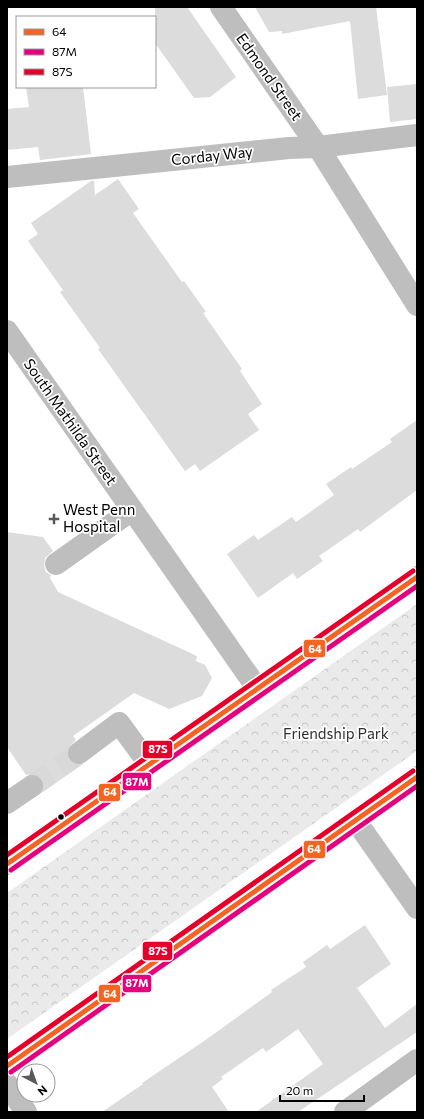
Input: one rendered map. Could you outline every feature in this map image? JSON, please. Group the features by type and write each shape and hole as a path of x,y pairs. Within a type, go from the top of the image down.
{"street":[{"name":"Edmond Street","path":"221,7 318,147 417,305"},
{"name":"Corday Way","path":"7,177 289,148 318,147 417,135"},
{"name":"South Mathilda Street","path":"7,332 257,688"},
{"path":"56,564 132,510"},
{"path":"10,854 149,764 417,577"},
{"path":"79,753 119,723 149,764"},
{"path":"7,1066 417,777"},
{"path":"7,804 32,786"},
{"path":"356,821 417,908"},
{"path":"345,1112 417,1060"},
{"path":"7,1084 26,1112"}],"green space":[{"name":"Friendship Park","path":"417,604 417,751 7,1039 7,893"}],"building":[{"path":"155,7 187,7 236,77 210,97 194,98 156,44"},
{"path":"255,7 376,7 387,95 358,99 350,21 282,34 282,31 269,32"},
{"path":"417,84 417,119 390,122 387,87"},
{"path":"26,88 83,88 91,154 40,160 38,147 7,150 7,109 29,107"},
{"path":"118,179 139,209 133,213 182,282 184,281 206,312 203,313 242,369 240,371 262,404 248,414 259,430 200,471 195,464 185,471 98,349 100,348 60,292 63,290 28,241 38,234 31,223 91,181 94,181 95,195"},
{"path":"417,420 417,490 360,532 358,529 319,556 323,561 297,579 293,573 258,598 227,554 254,535 258,540 292,517 296,522 334,495 326,484 351,467 352,469 392,442 390,439"},
{"path":"7,532 43,537 53,551 45,558 44,566 46,572 51,575 50,578 58,592 197,656 196,661 205,665 212,678 202,696 169,709 134,693 73,736 76,740 68,748 67,755 69,761 74,764 83,764 43,792 44,785 42,779 37,775 26,775 7,747"},
{"path":"365,925 391,964 357,988 385,1028 417,1004 417,1032 298,1112 256,1112 323,1064 298,1029 266,1052 263,1048 221,1077 223,1079 212,1087 229,1112 102,1112 207,1039 272,992 271,990 306,967 303,962 327,945 330,949"}],"tunnel":[{"path":"32,786 79,753"}],"transit line":[{"name":"87S","path":"7,855 413,571"},
{"name":"64","path":"7,864 417,577"},
{"name":"87M","path":"11,870 417,586"},
{"name":"87S","path":"7,1057 413,771"},
{"name":"64","path":"7,1066 417,777"},
{"name":"87M","path":"11,1072 417,786"}],"place":[{"name":"West Penn Hospital","path":"54,519"}]}
